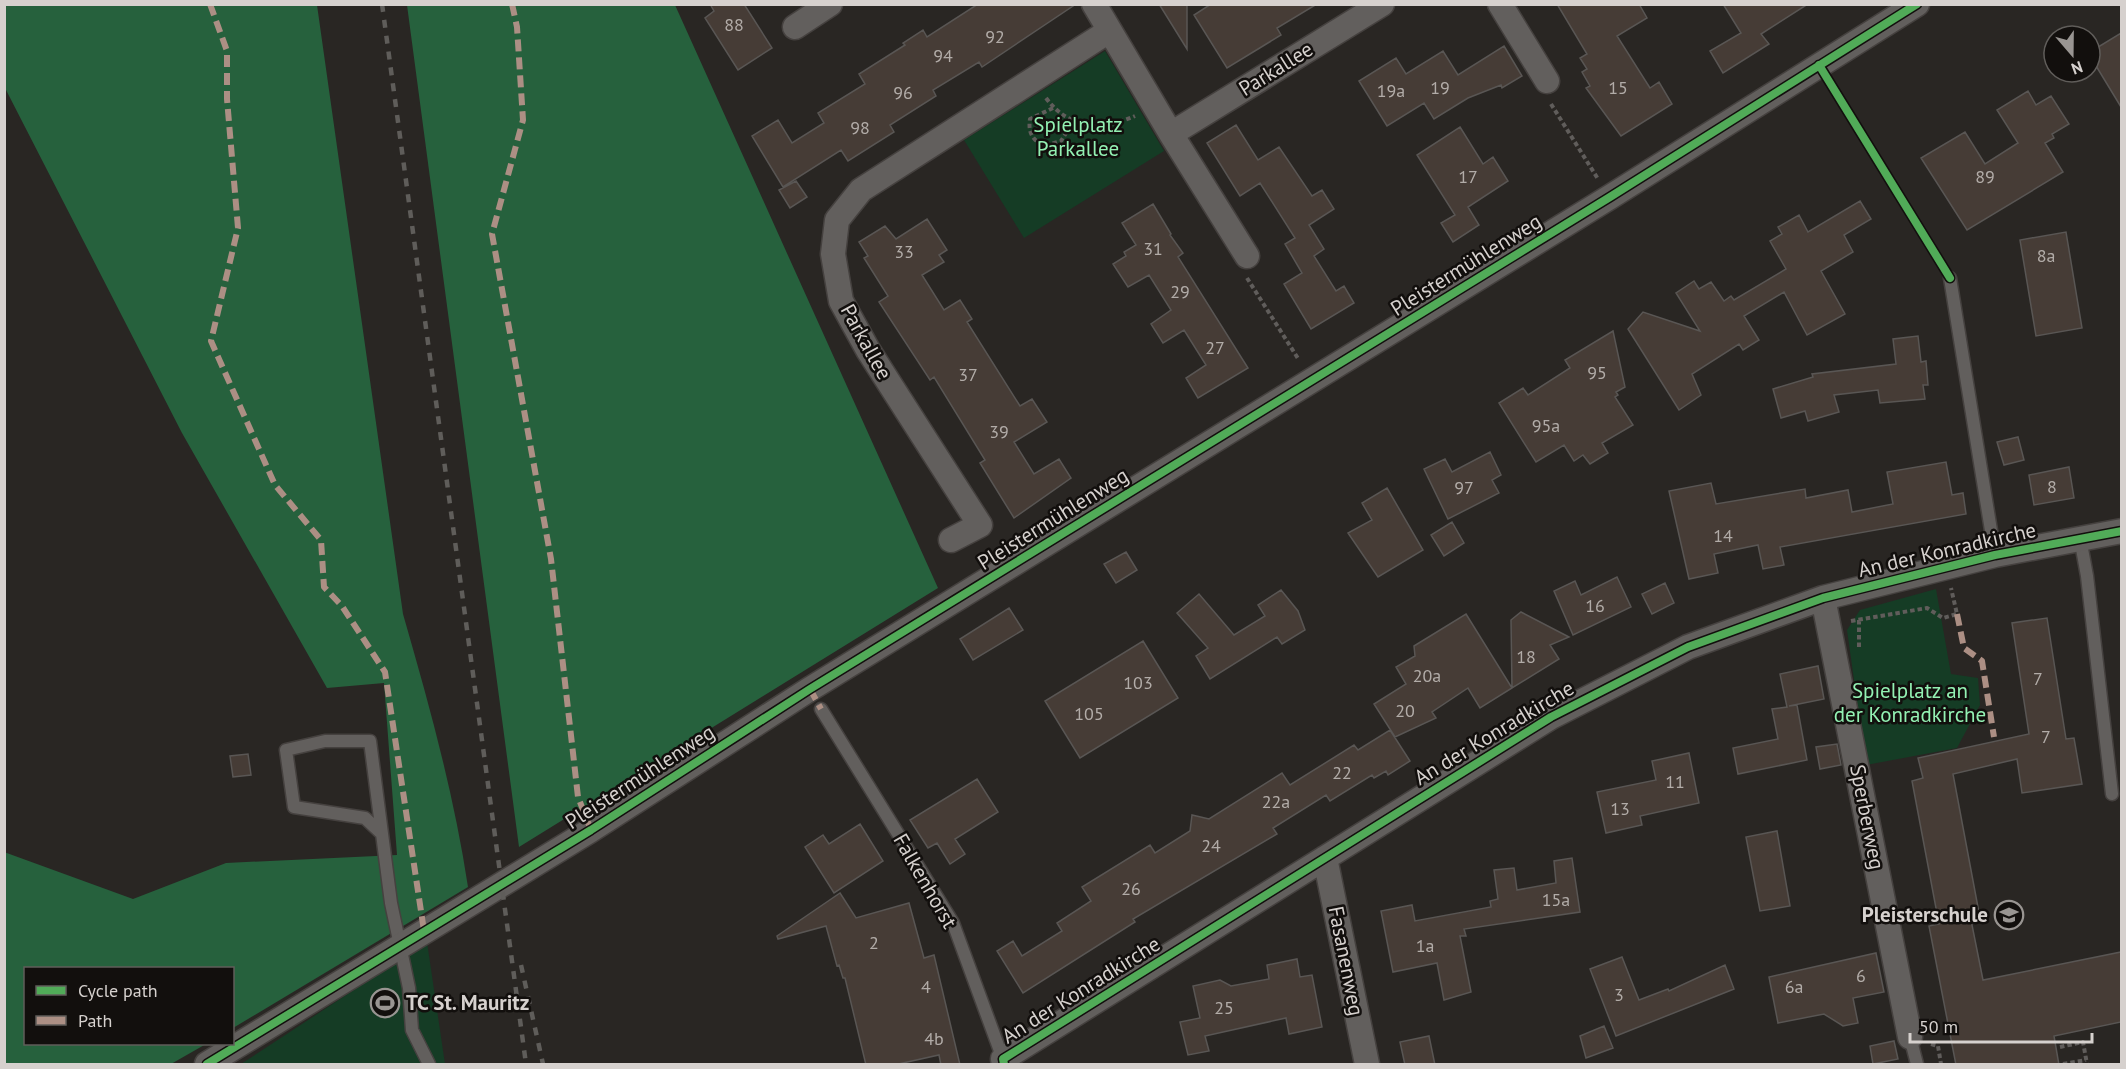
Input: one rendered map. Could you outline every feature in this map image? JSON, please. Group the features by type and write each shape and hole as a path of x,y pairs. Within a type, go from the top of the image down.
{"street":[{"path":"795,27 830,4"},
{"path":"1094,4 1247,256"},
{"name":"Parkallee","path":"1171,134 1382,4"},
{"path":"1500,4 1547,81"},
{"name":"Pleistermühlenweg","path":"207,1065 591,830 810,689 1313,381 1917,4"},
{"name":"Parkallee","path":"951,540 980,525 867,350 841,301 833,254 837,220 861,190 1109,31"},
{"name":"An der Konradkirche","path":"1004,1062 1551,717 1688,647 1823,598 1995,555 2121,531"},
{"name":"Sperberweg","path":"1823,598 1910,1037"},
{"name":"Fasanenweg","path":"1325,858 1366,1065"}],"lane":[{"name":"An der Konradkirche","path":"1950,278 1995,555"},
{"path":"2080,538 2089,587 2112,794"},
{"name":"Falkenhorst","path":"821,709 953,923 1004,1062"},
{"path":"380,832 365,818 294,807 286,750 325,741 370,741 380,832 399,947 410,988 412,1030 429,1065"},
{"path":"1910,1037 1917,1065"}],"path":[{"path":"1034,79 1053,108 1073,122 1114,125 1153,104"},
{"path":"1547,81 1546,95 1610,197"},
{"path":"1053,108 1030,119 1028,128 1035,142 1044,146 1061,141 1073,122"},
{"path":"1247,256 1241,269 1313,381"},
{"path":"1829,624 1927,608 1943,618 1957,614 1946,567"},
{"path":"1859,620 1859,651"},
{"path":"2060,1047 2083,1041 2086,1062 2062,1064"}],"green space":[{"path":"5,5 317,5 403,614 448,783 468,887 234,1027 234,967 24,967 24,1045 204,1045 171,1064 5,1064 4,852 133,899 226,863 397,855 384,683 327,688 182,433 5,88"},
{"path":"407,5 675,5 938,588 519,847"},
{"name":"Spielplatz Parkallee","path":"1105,51 1164,151 1024,238 964,140"},
{"name":"Spielplatz an der Konradkirche","path":"1936,589 1951,674 1978,678 1980,705 1957,748 1866,765 1847,630 1860,610"},
{"name":"TC St. Mauritz","path":"427,942 445,1064 241,1064"}],"building":[{"path":"710,4 744,4 772,48 738,70 705,18 714,11"},
{"path":"978,4 1076,4 982,67 979,62 933,90 936,96 890,125 894,132 848,161 841,150 783,187 752,136 778,120 792,143 824,123 818,113 865,84 859,74 905,45 903,43 923,30 927,37"},
{"path":"1159,4 1187,4 1187,49"},
{"path":"1211,4 1317,4 1277,28 1281,35 1227,68 1194,15"},
{"path":"1557,4 1639,4 1647,18 1617,36 1650,88 1659,82 1672,104 1621,136 1586,88 1590,86 1582,72 1587,69 1580,58 1587,54"},
{"path":"1723,4 1808,4 1761,34 1769,44 1723,73 1710,51 1741,33"},
{"path":"2121,33 2121,107 2102,76 2102,45"},
{"path":"1504,46 1522,76 1502,88 1501,85 1468,98 1434,119 1424,103 1387,126 1359,81 1396,58 1406,74 1443,51 1458,75"},
{"path":"2028,91 2036,105 2051,96 2069,124 2052,134 2054,138 2045,143 2063,172 1967,230 1921,158 1965,132 1985,164 2018,143 1997,110"},
{"path":"1236,125 1258,160 1279,147 1312,196 1322,190 1334,209 1309,225 1324,249 1314,256 1336,291 1344,286 1354,303 1311,329 1284,284 1302,273 1285,244 1295,238 1260,183 1240,196 1207,143"},
{"path":"1460,127 1483,164 1493,157 1508,181 1468,207 1479,225 1453,242 1441,223 1455,215 1417,155"},
{"path":"796,181 807,197 790,208 779,190"},
{"path":"1860,201 1871,219 1844,235 1853,252 1821,271 1845,314 1807,335 1784,292 1744,316 1759,340 1743,350 1739,344 1692,374 1701,395 1679,410 1628,329 1643,312 1700,331 1676,293 1694,281 1699,289 1711,282 1724,301 1731,296 1734,300 1786,269 1770,241 1782,234 1778,227 1799,215 1808,232"},
{"path":"1153,204 1183,253 1178,257 1248,368 1198,398 1186,378 1206,365 1184,330 1163,343 1151,324 1171,310 1149,275 1128,287 1113,264 1126,256 1124,252 1136,245 1122,223"},
{"path":"927,219 947,250 939,255 944,262 922,275 944,310 960,300 972,319 967,322 1020,406 1032,399 1047,422 1014,442 1034,474 1059,459 1071,478 1014,518 980,463 985,460 934,377 930,380 879,302 888,296 864,258 868,256 859,242 885,226 896,239"},
{"path":"2066,232 2082,328 2036,336 2020,240"},
{"path":"1613,331 1625,387 1616,392 1618,395 1615,397 1633,425 1602,443 1608,453 1590,464 1583,455 1574,461 1564,445 1536,462 1499,403 1523,388 1528,395 1570,368 1565,360"},
{"path":"1918,336 1921,362 1926,361 1928,385 1923,385 1925,399 1880,403 1878,390 1834,395 1839,412 1808,421 1805,411 1781,418 1773,389 1813,377 1812,374 1896,364 1893,339"},
{"path":"2018,437 2024,460 2004,465 1997,442"},
{"path":"1490,452 1501,475 1492,480 1499,493 1448,519 1424,469 1445,459 1452,472"},
{"path":"1946,462 1952,495 1963,493 1966,514 1780,547 1784,565 1763,569 1758,545 1714,554 1718,573 1689,579 1669,491 1711,483 1716,504 1805,489 1806,498 1848,490 1852,512 1893,504 1887,472"},
{"path":"2069,467 2074,498 2034,505 2029,475"},
{"path":"1387,488 1423,550 1378,577 1348,533 1372,520 1362,503"},
{"path":"1452,522 1464,543 1444,556 1431,535"},
{"path":"1126,552 1137,570 1116,583 1104,564"},
{"path":"1617,577 1631,607 1573,635 1554,591 1575,581 1581,595"},
{"path":"1665,583 1674,603 1652,614 1642,594"},
{"path":"1281,590 1298,611 1305,630 1282,644 1277,637 1210,679 1196,656 1208,648 1177,613 1199,594 1234,635 1265,616 1258,605"},
{"path":"1009,608 1023,630 973,660 960,639"},
{"path":"1521,612 1569,637 1550,645 1559,659 1512,688 1511,620"},
{"path":"1466,614 1512,688 1480,708 1468,688 1432,712 1436,718 1395,737 1374,704 1406,684 1396,667 1415,656 1414,646"},
{"path":"2047,618 2066,739 2074,738 2082,784 2022,793 2017,759 1953,774 1980,918 1971,920 1983,980 2121,952 2121,1022 2054,1036 2059,1065 1956,1065 1929,926 1939,924 1912,781 1923,778 1918,758 2029,734 2012,623"},
{"path":"1143,641 1178,698 1080,758 1045,701"},
{"path":"1818,666 1824,699 1789,706 1797,705 1807,760 1738,774 1733,748 1778,739 1772,709 1787,707 1780,674"},
{"path":"1390,730 1410,761 1388,775 1386,771 1374,778 1372,775 1330,801 1326,795 1273,828 1277,834 1133,919 1135,922 1023,993 997,951 1013,941 1022,956 1062,931 1057,923 1091,901 1082,887 1150,845 1155,853 1190,831 1192,815 1209,819 1282,773 1290,785 1354,745 1358,750"},
{"path":"1837,744 1841,765 1820,769 1816,747"},
{"path":"1689,753 1699,803 1640,816 1642,825 1606,833 1597,792 1656,780 1652,761"},
{"path":"248,754 251,775 233,777 230,756"},
{"path":"977,779 998,812 955,839 965,854 950,864 937,843 928,848 910,820"},
{"path":"860,824 883,861 834,893 805,847 823,835 829,844"},
{"path":"1777,831 1790,906 1760,911 1746,837"},
{"path":"1572,858 1580,912 1464,929 1466,936 1460,936 1471,992 1444,1000 1437,963 1393,972 1381,911 1412,905 1415,921 1491,907 1490,901 1498,899 1494,870 1514,868 1517,890 1556,883 1554,861"},
{"path":"840,893 856,918 909,903 924,958 934,955 960,1065 941,1065 939,1055 894,1065 866,1065 845,978 843,978 839,965 837,966 826,926 778,939 777,936"},
{"path":"1876,953 1884,992 1853,998 1858,1023 1843,1026 1824,1014 1778,1023 1769,977"},
{"path":"1622,957 1639,1000 1668,989 1669,991 1725,965 1734,989 1616,1036 1590,969"},
{"path":"1297,959 1300,977 1312,975 1322,1027 1289,1034 1286,1018 1205,1036 1209,1051 1188,1055 1180,1022 1200,1018 1193,986 1220,980 1231,986 1269,979 1267,965"},
{"path":"1604,1026 1613,1048 1586,1058 1580,1036"},
{"path":"1429,1036 1435,1065 1405,1065 1400,1042"},
{"path":"1894,1041 1898,1059 1873,1064 1870,1046"}],"railway":[{"path":"382,4 526,1064"},
{"path":"521,965 543,1064"}],"marked path":[{"path":"210,4 227,51 227,99 238,228 211,341 275,485 321,540 324,587 342,606 385,672 424,931"},
{"path":"512,4 517,27 523,120 492,234 551,559 578,797 591,830"},
{"path":"1957,614 1964,648 1982,661 1994,737"},
{"path":"810,689 821,709"}],"cycle path":[{"path":"207,1064 591,830 810,689 1610,197 1917,4"},
{"path":"1819,65 1950,278"},
{"path":"1004,1064 1003,1059 1551,717 1688,647 1823,598 1995,555 2122,531"}],"place":[{"name":"Pleisterschule","path":"2009,915"},
{"name":"TC St. Mauritz","path":"385,1003"}]}
